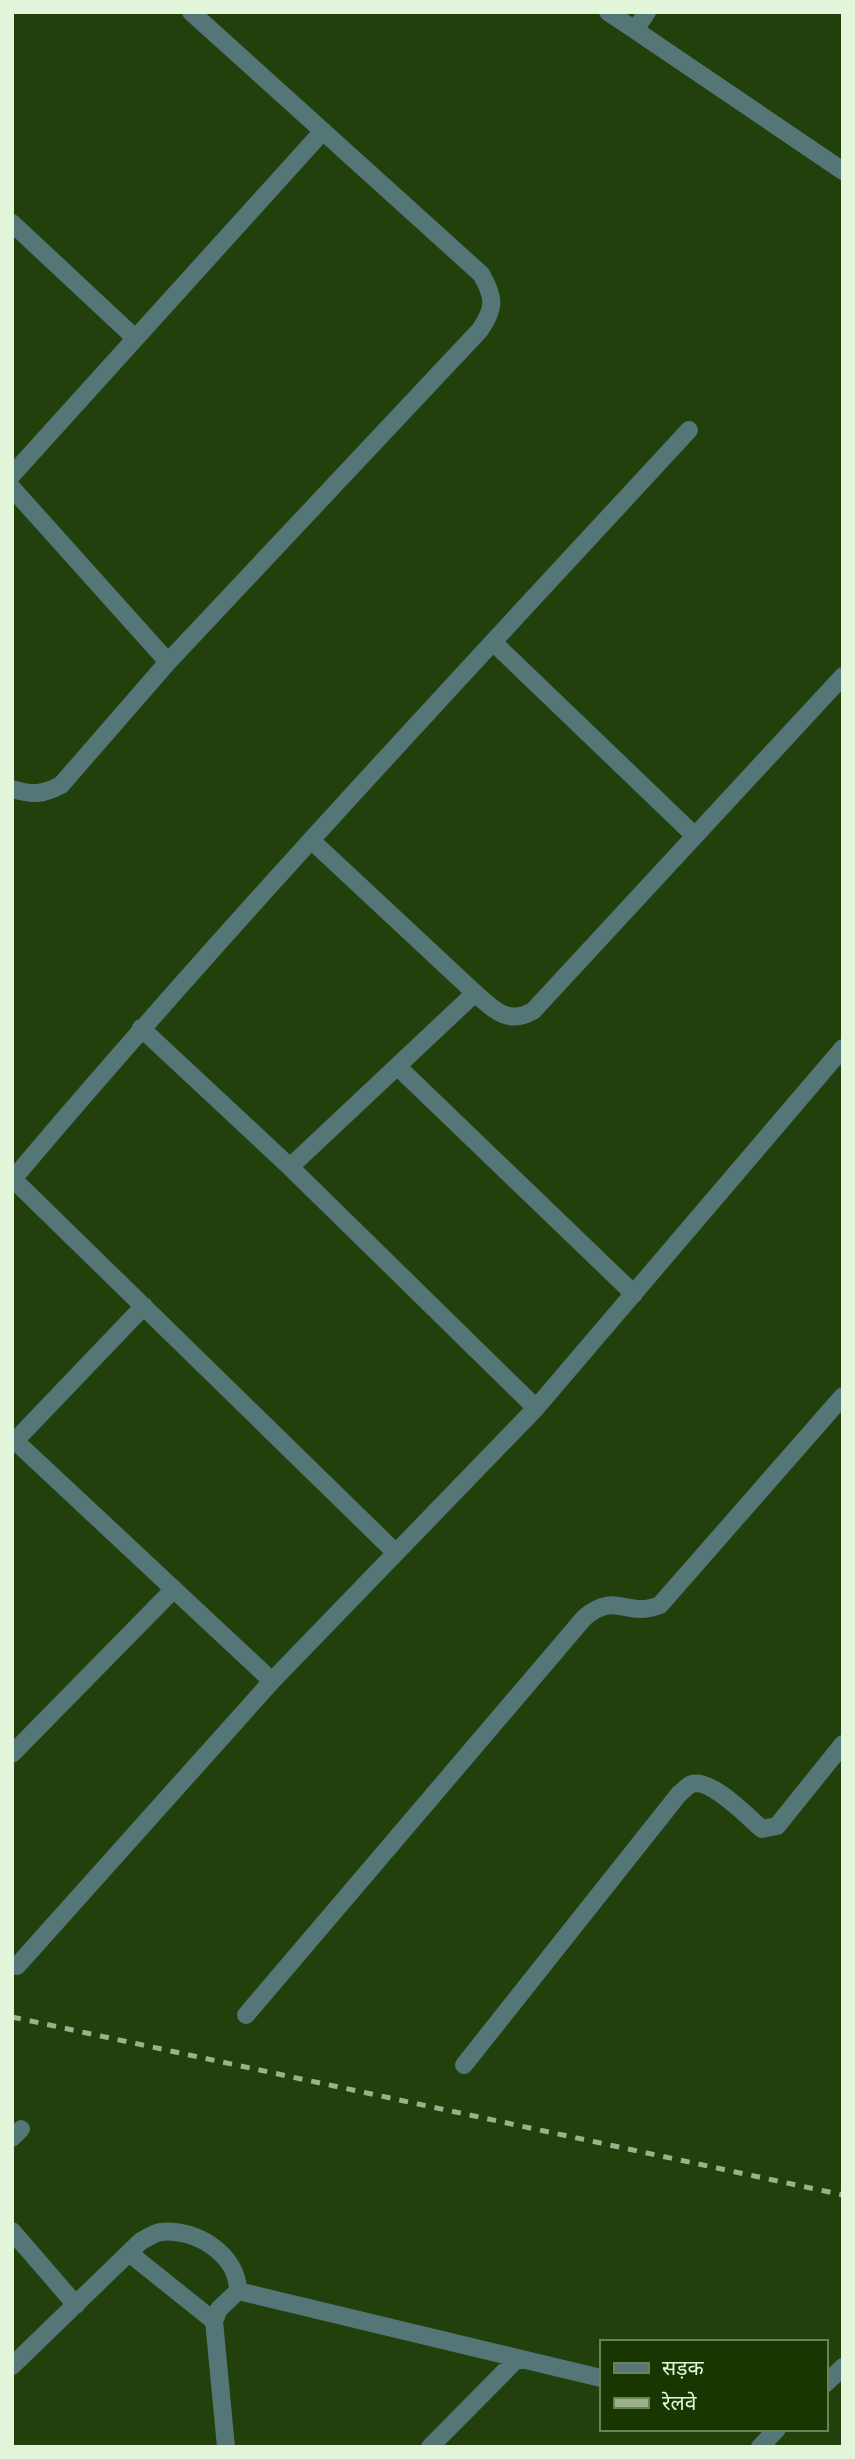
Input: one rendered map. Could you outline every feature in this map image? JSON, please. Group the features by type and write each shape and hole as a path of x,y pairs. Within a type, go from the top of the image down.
{"street":[{"path":"12,789 31,795 46,793 61,785 168,662 480,330 492,312 493,295 481,274 191,12"},
{"path":"608,12 843,171"},
{"path":"635,30 648,12"},
{"path":"12,475 323,131"},
{"path":"12,223 134,337"},
{"path":"395,1552 13,1179 141,1028 689,430"},
{"path":"12,488 168,662"},
{"path":"493,642 695,836"},
{"path":"311,840 496,1012 509,1017 521,1017 533,1011 843,676"},
{"path":"290,1167 475,993"},
{"path":"141,1028 290,1167 536,1408"},
{"path":"18,1966 272,1681 536,1408 843,1048"},
{"path":"397,1066 634,1294"},
{"path":"144,1306 13,1441 272,1681"},
{"path":"247,2015 584,1618 600,1604 644,1611 660,1605 843,1396"},
{"path":"12,1754 174,1589"},
{"path":"464,2065 679,1794 691,1784 703,1783 716,1790 762,1829 777,1826 843,1744"},
{"path":"12,2231 76,2305"},
{"path":"12,2366 141,2241 159,2232 180,2232 195,2236 221,2253 233,2266 237,2291"},
{"path":"129,2253 214,2321"},
{"path":"228,2444 214,2321 219,2309 237,2291"},
{"path":"237,2291 600,2378"},
{"path":"430,2447 518,2358"},
{"path":"827,2382 843,2367"},
{"path":"760,2447 775,2431"}],"railway":[{"path":"12,2017 843,2195"}]}
